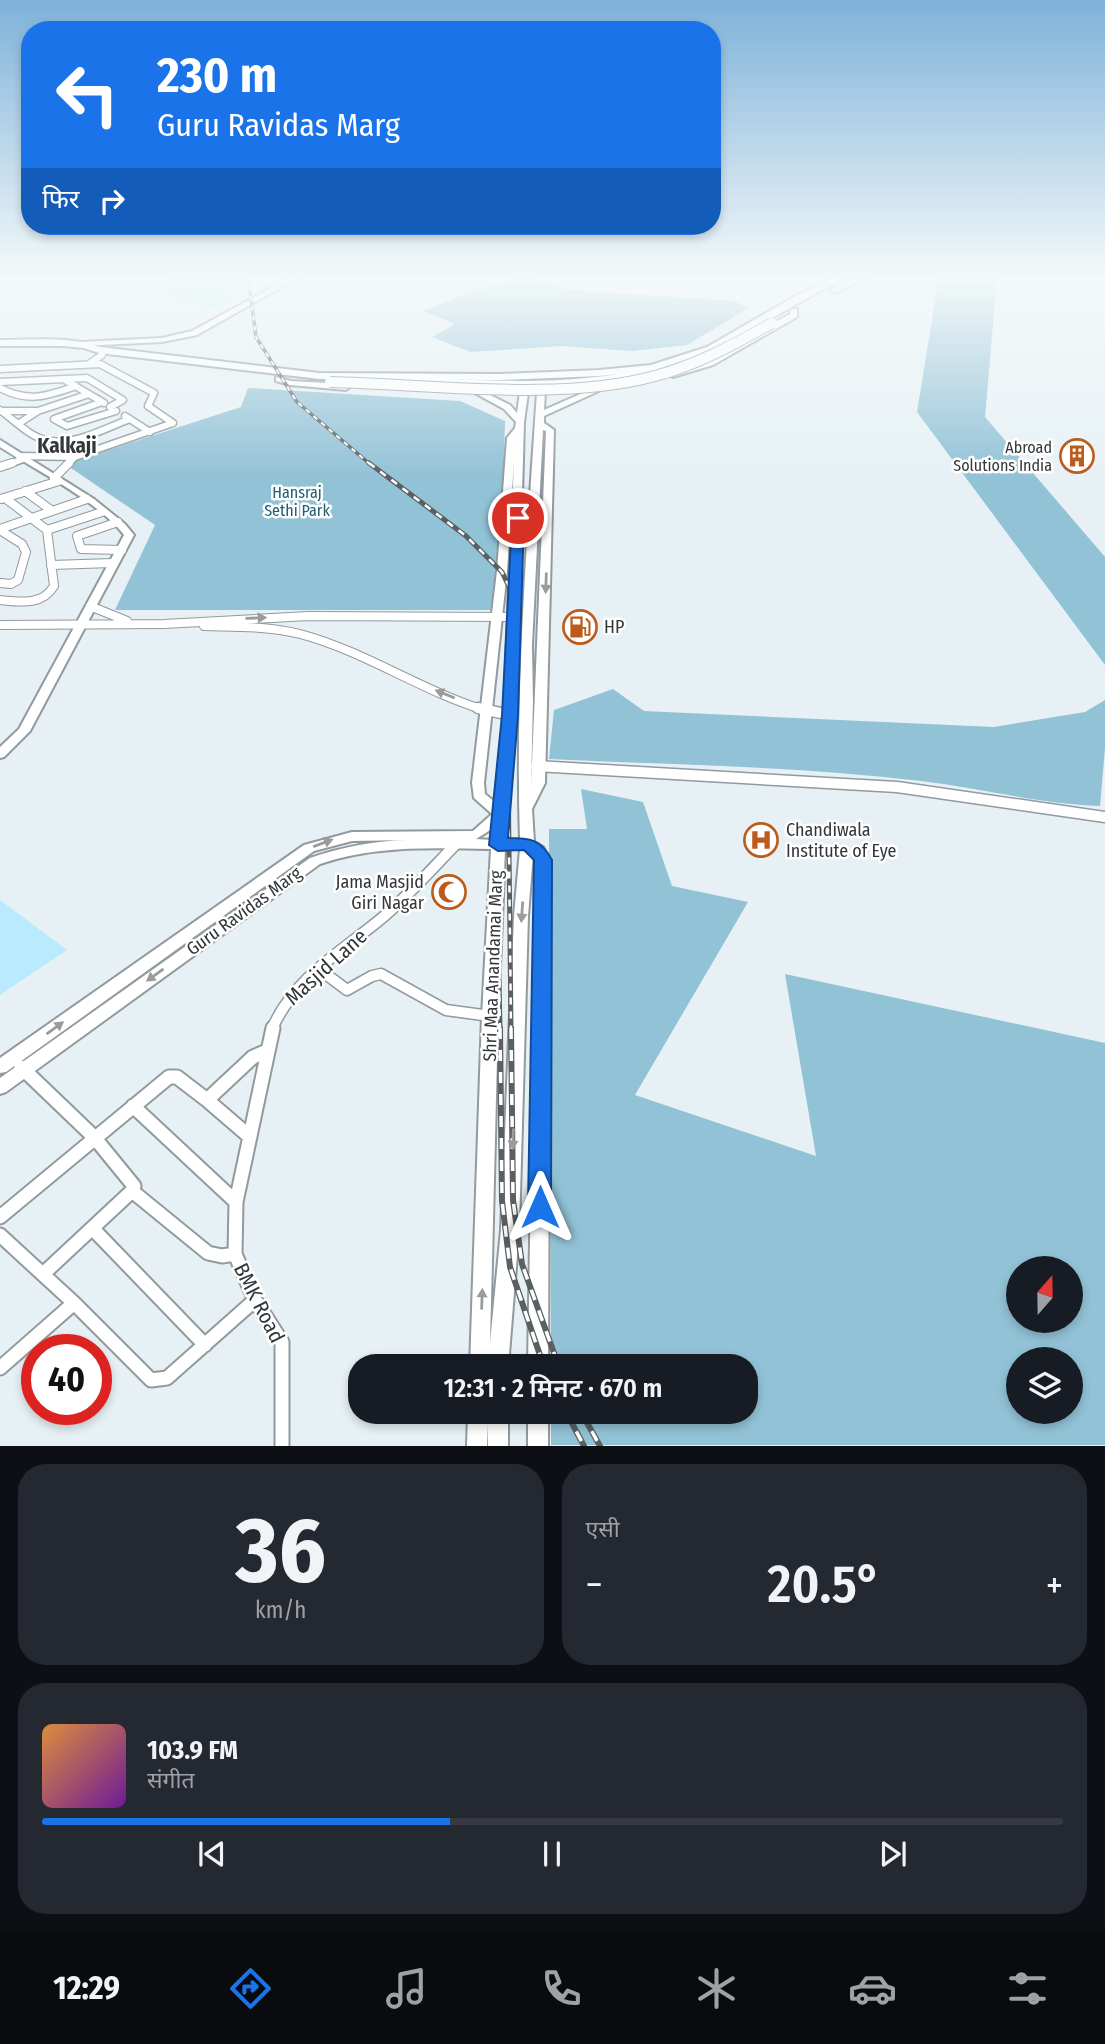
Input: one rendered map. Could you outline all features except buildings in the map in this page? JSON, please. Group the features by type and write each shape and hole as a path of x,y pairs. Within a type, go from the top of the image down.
{"main road":[{"path":"60,343 92,343"},
{"path":"81,344 99,350 319,376 534,383 635,374 720,343"},
{"path":"279,379 513,388 596,386 654,376 737,343"},
{"path":"0,349 61,349 332,387 541,392 610,389 654,380 710,363 744,343"},
{"path":"319,376 536,377 652,368"},
{"path":"602,379 597,385 610,389"},
{"path":"431,390 442,387 444,384 441,380"},
{"path":"524,392 534,383"},
{"path":"534,383 541,392"},
{"path":"527,807 539,783 550,430 539,420 597,390"},
{"path":"475,391 507,407 520,425 511,438 502,571 478,789 485,802 500,814"},
{"name":"Shri Maa Anandamai Marg","path":"480,1354 498,845 510,715 520,425 524,392"},
{"name":"Shri Maa Anandamai Marg","path":"499,1354 510,1230 521,916 527,844 524,765 526,633 541,392"},
{"path":"0,443 87,499 118,522 129,535 24,731 0,754"},
{"name":"Guru Ravidas Marg","path":"0,1087 12,1065 309,848 328,840 360,834 476,835 500,814"},
{"path":"527,844 538,850 543,860 538,1354"},
{"name":"Guru Ravidas Marg","path":"12,1065 314,861 334,853 366,847 527,844"},
{"path":"478,1424 478,1446"},
{"path":"498,1424 498,1446"},
{"path":"537,1446 538,1424"}],"street":[{"path":"89,364 103,355"},
{"path":"0,369 104,365 154,393 148,406 173,423 75,457 21,458 0,467"},
{"path":"0,382 90,378 123,400 113,409 67,426 54,419 102,402"},
{"path":"64,379 150,432"},
{"path":"0,388 16,398 28,400 76,386"},
{"path":"18,424 37,411 89,394"},
{"path":"1,411 43,440 53,442 130,419"},
{"path":"1,411 37,411"},
{"path":"2,499 57,479 75,457"},
{"path":"26,491 51,510"},
{"path":"0,600 29,602 51,593 54,586 47,530 2,499"},
{"path":"0,530 87,499"},
{"path":"47,530 102,512"},
{"path":"118,522 77,536 81,549 122,550"},
{"path":"0,530 22,544 26,552 18,580 11,584 0,583"},
{"path":"51,565 113,563"},
{"path":"90,606 139,624"},
{"path":"164,624 263,617 514,617"},
{"path":"0,625 164,624 266,629 309,636 486,710 510,715"},
{"path":"524,765 897,787 1105,817"},
{"name":"Masjid Lane","path":"236,1202 274,1021 283,1003 319,969 384,917 455,845"},
{"path":"319,969 347,990 354,989 372,974 381,974 446,1010 491,1016"},
{"path":"207,1100 253,1057 267,1051"},
{"path":"12,1065 94,1137 132,1180 134,1186 93,1229 43,1274"},
{"path":"0,1217 171,1076 207,1100 250,1137"},
{"path":"133,1106 236,1202"},
{"path":"132,1191 208,1253 222,1256 234,1254"},
{"name":"BMK Road","path":"236,1202 234,1254 255,1300 278,1334 283,1349 282,1446"},
{"path":"93,1229 205,1345"},
{"path":"0,1235 74,1303 151,1380 167,1378 255,1300"},
{"path":"0,1368 74,1303"}],"shaded area":[{"path":"0,900 67,950 0,995"}],"green space":[{"path":"448,343 690,343 631,351 562,346 470,352"},
{"path":"928,343 991,343 985,417 1105,557 1105,665 917,412"},
{"name":"Hansraj Sethi Park","path":"248,388 460,401 505,421 500,610 115,610 155,525 65,464 241,407"},
{"path":"613,689 644,711 994,727 1085,712 1105,700 1105,748 1100,806 875,776 782,769 549,759 554,710"},
{"path":"581,789 643,802 672,886 748,902 635,1095 816,1156 785,974 1105,1043 1105,1445 551,1445 551,1424 758,1424 758,1354 551,1354 549,829 587,829"}],"railway":[{"path":"260,343 297,402 371,465"},
{"path":"369,463 466,536 502,572 519,608 508,761 511,1029"},
{"path":"499,981 500,1029"},
{"path":"500,1028 502,1201 510,1267 540,1354"},
{"path":"511,1028 513,1200 522,1264 554,1354"},
{"path":"572,1424 584,1446"},
{"path":"588,1424 600,1446"}],"place":[{"name":"Abroad Solutions India","path":"1077,456"},
{"name":"HP","path":"580,627"},
{"name":"Chandiwala Institute of Eye","path":"761,840"},
{"name":"Jama Masjid Giri Nagar","path":"449,892"}],"district":[{"name":"Kalkaji","path":"67,446"}],"route":[{"path":"518,518 510,715 498,845 527,844 538,850 543,860 540,1207"}]}
